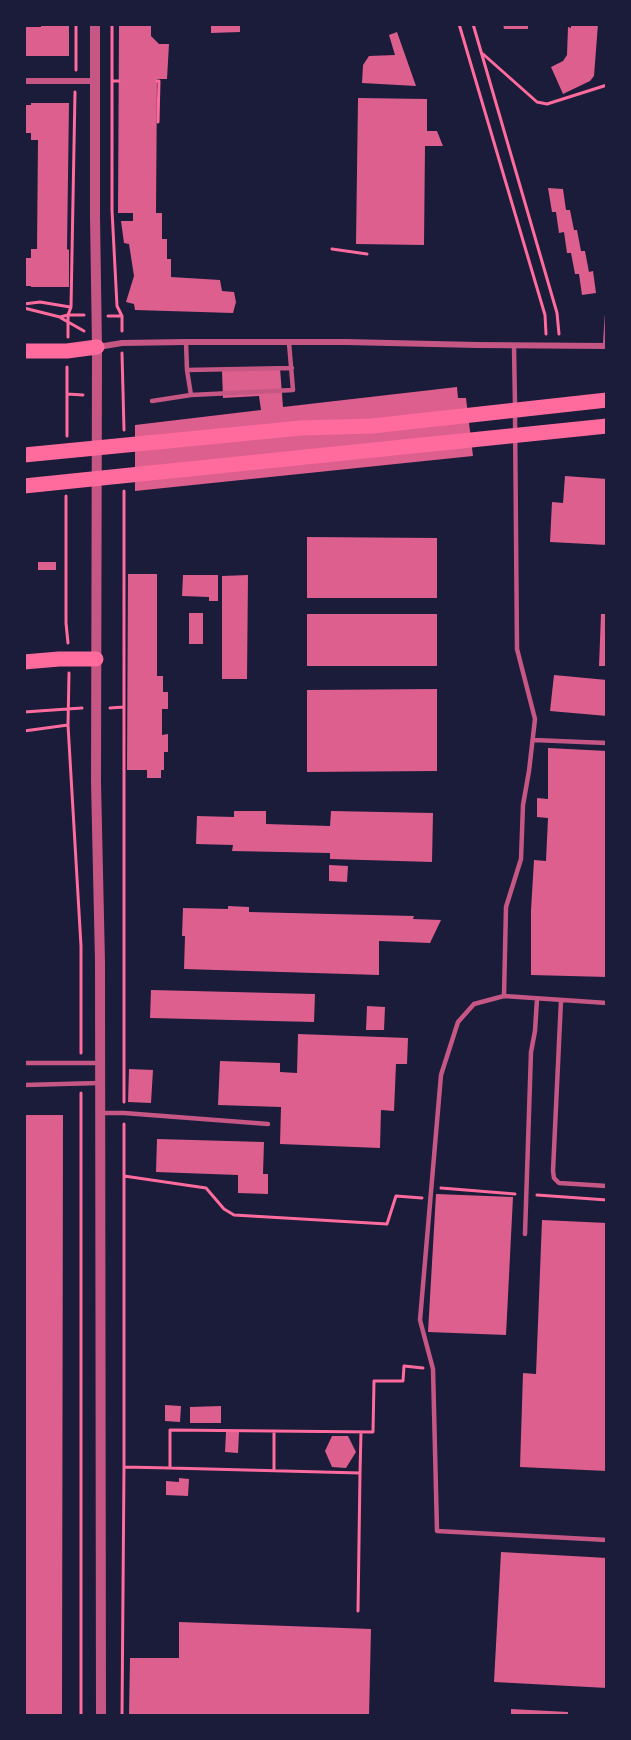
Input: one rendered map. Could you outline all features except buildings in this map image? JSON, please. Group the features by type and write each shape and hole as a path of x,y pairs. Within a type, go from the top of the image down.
{"highway":[{"path":"24,351 67,351 97,347"},
{"path":"24,455 301,428 372,426 607,400"},
{"path":"24,486 607,426"},
{"path":"24,662 96,659"}],"street":[{"path":"95,24 101,1716"},
{"path":"24,81 95,81"},
{"path":"97,347 122,343 186,342 606,346"}],"lane":[{"path":"606,346 607,316"},
{"path":"186,342 191,395"},
{"path":"152,401 191,395 293,390 289,343"},
{"path":"504,996 506,907 521,860 523,805 535,719 517,649 514,346"},
{"path":"187,370 292,368"},
{"path":"533,740 607,743"},
{"path":"607,1003 504,996 474,1004 458,1022 441,1075 420,1320 433,1369 437,1530 607,1540"},
{"path":"525,1234 531,1052 537,999"},
{"path":"561,1000 554,1178 559,1182 607,1186"},
{"path":"24,1063 100,1063"},
{"path":"24,1085 100,1083"},
{"path":"100,1113 268,1124"}],"path":[{"path":"67,441 67,351 76,24"},
{"path":"112,24 112,210 117,306 122,316 124,439"},
{"path":"459,24 545,315 546,345"},
{"path":"473,24 557,313 560,345"},
{"path":"481,53 537,102 547,104 607,85"},
{"path":"157,81 159,81 158,122"},
{"path":"332,249 367,254"},
{"path":"24,306 40,302 70,307"},
{"path":"24,306 60,317 68,315"},
{"path":"122,1716 124,484"},
{"path":"66,487 68,725 81,946 81,1063"},
{"path":"24,712 69,708"},
{"path":"24,731 68,725"},
{"path":"81,1084 81,1716"},
{"path":"124,1176 206,1188 224,1209 234,1215 387,1224 396,1196 430,1199"},
{"path":"170,1468 170,1430 373,1432 374,1381 404,1381 404,1366 433,1369"},
{"path":"274,1431 274,1470"},
{"path":"358,1611 361,1432"},
{"path":"124,1467 360,1473"}]}
